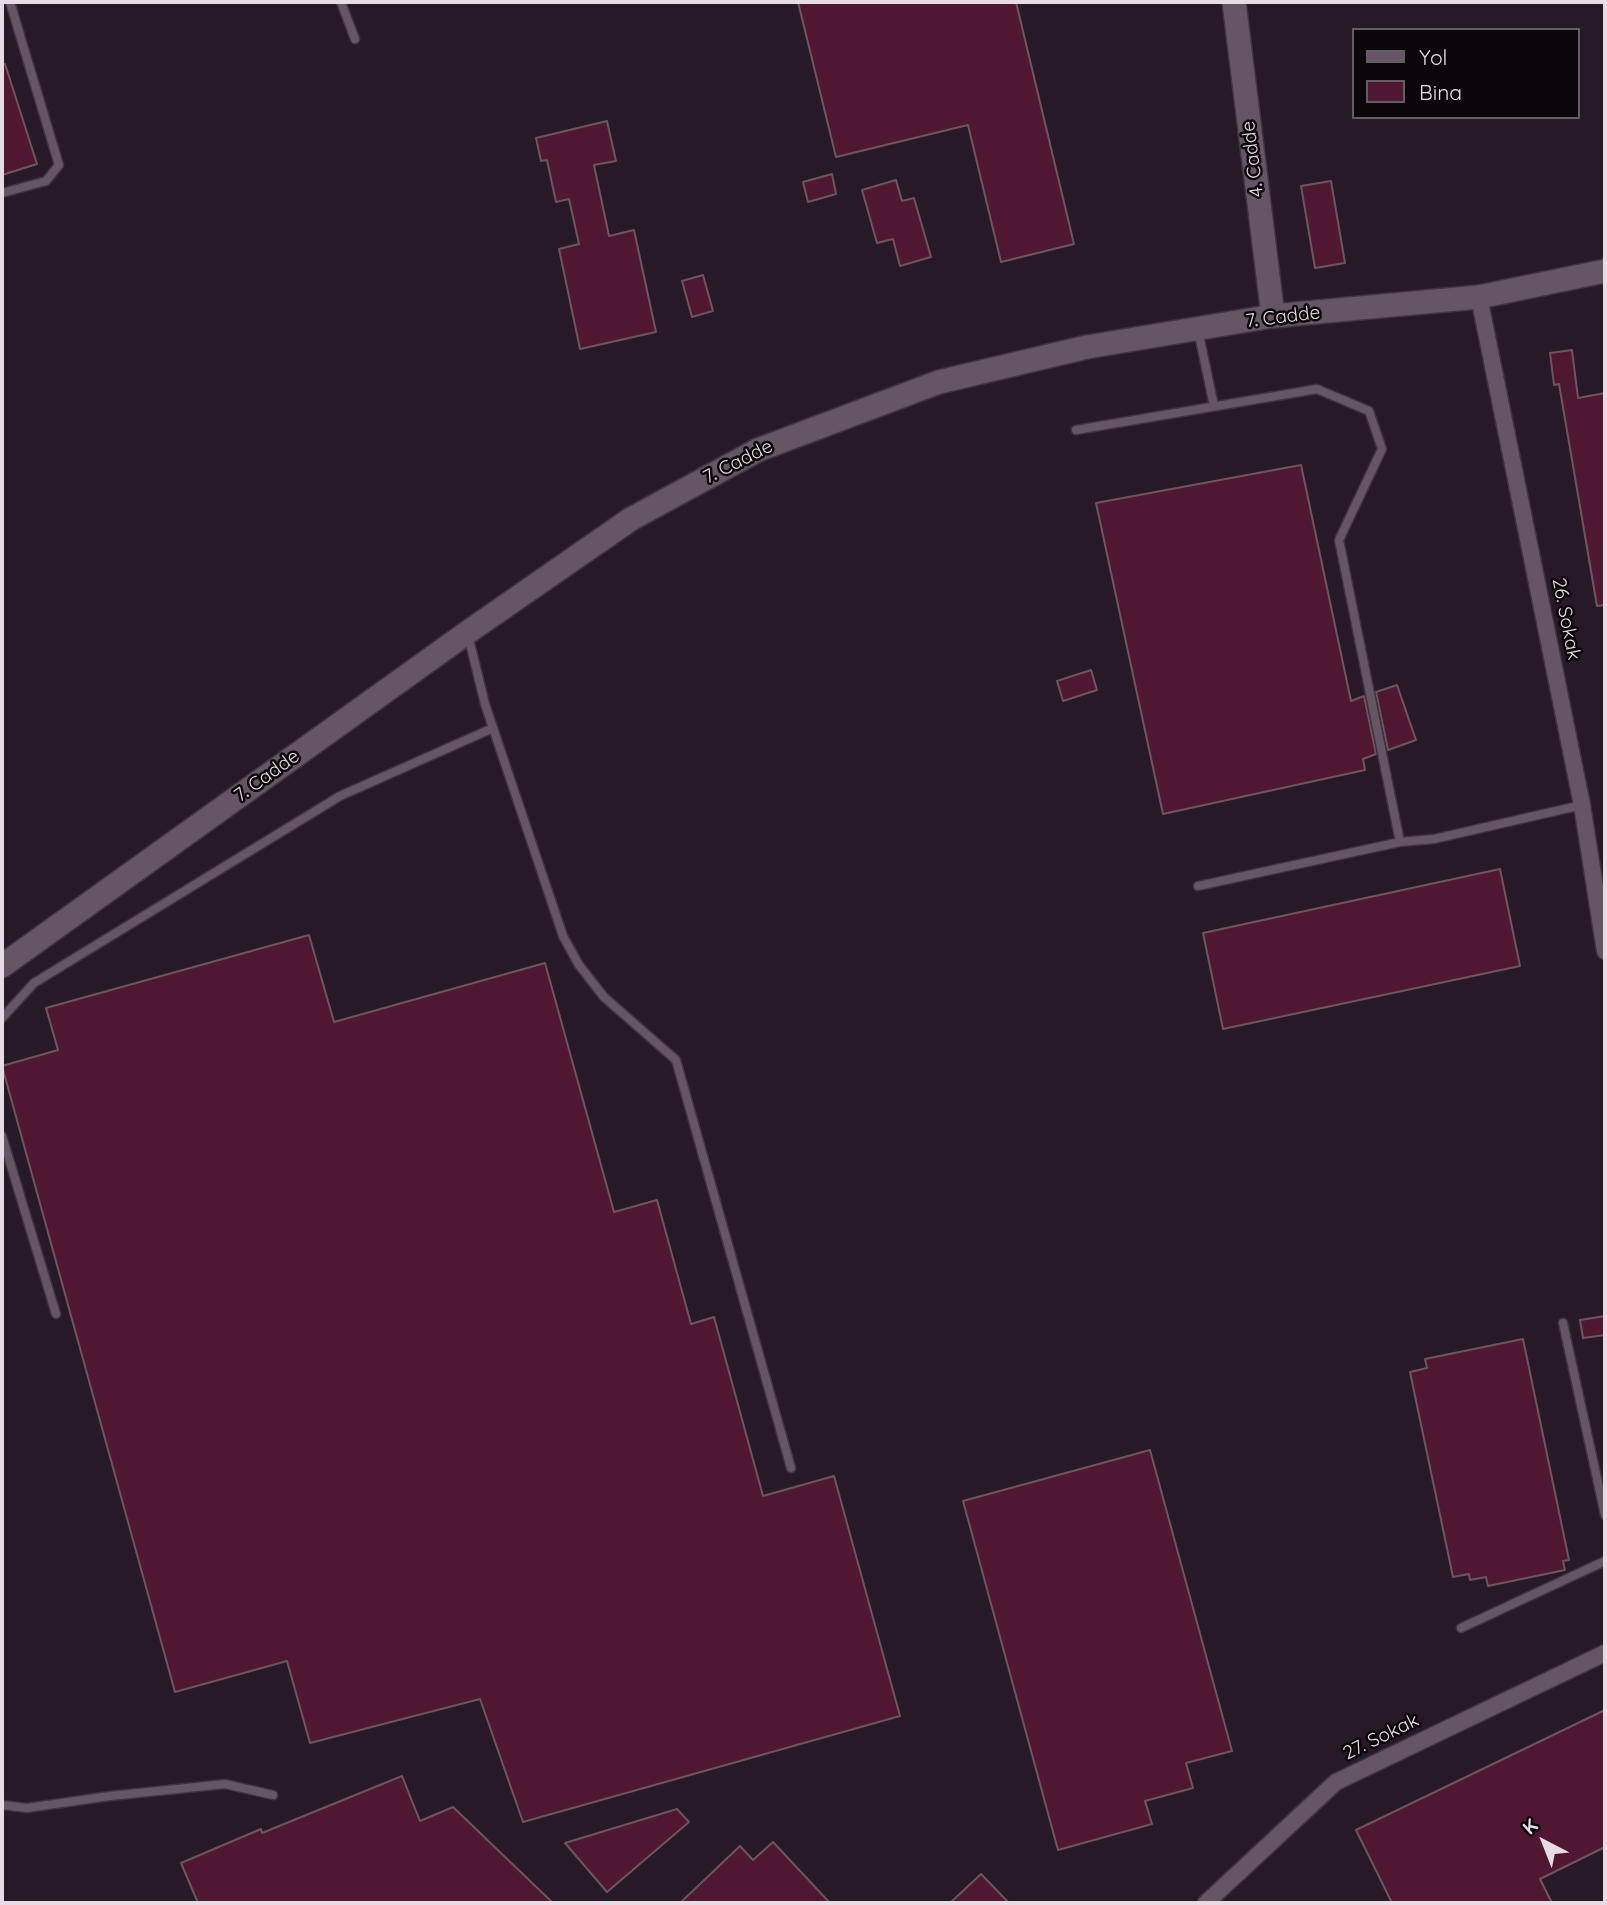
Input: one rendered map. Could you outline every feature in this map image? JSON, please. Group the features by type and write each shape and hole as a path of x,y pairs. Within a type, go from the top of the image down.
{"street":[{"name":"4. Cadde","path":"1234,2 1273,316"},
{"name":"7. Cadde","path":"2,966 468,632 631,519 758,450 939,382 1087,347 1273,316 1479,297 1605,271"},
{"name":"26. Sokak","path":"1479,297 1582,806 1605,951"},
{"name":"27. Sokak","path":"1206,1903 1336,1782 1605,1653"}],"lane":[{"path":"2,193 46,181 59,165 10,2"},
{"path":"341,2 355,39"},
{"path":"1198,329 1214,406"},
{"path":"1076,430 1317,389 1369,411 1382,449 1339,540 1400,842"},
{"path":"468,632 485,704 563,936 579,965 604,997 676,1060 791,1468"},
{"path":"2,1017 34,983 340,796 493,728"},
{"path":"1198,886 1400,842 1434,839 1582,806"},
{"path":"2,1136 56,1314"},
{"path":"1563,1323 1605,1515"},
{"path":"1461,1628 1605,1561"},
{"path":"2,1805 27,1808 225,1784 272,1795"}],"building":[{"path":"798,2 1016,2 1074,244 1001,262 968,125 836,157"},
{"path":"2,64 5,64 37,164 2,175"},
{"path":"607,121 616,161 594,165 609,236 634,230 656,332 580,349 559,249 579,244 569,199 556,202 547,160 541,161 536,138"},
{"path":"832,174 836,194 808,202 803,182"},
{"path":"896,180 902,201 914,198 931,257 900,266 893,239 877,243 862,190"},
{"path":"1331,181 1345,263 1315,268 1301,186"},
{"path":"703,275 713,311 692,317 682,281"},
{"path":"1572,350 1578,398 1605,393 1605,605 1597,606 1559,384 1554,385 1550,353"},
{"path":"1301,465 1351,701 1364,696 1376,754 1363,759 1365,770 1163,814 1096,503"},
{"path":"1091,670 1097,690 1063,701 1057,681"},
{"path":"1397,685 1416,740 1388,750 1376,692"},
{"path":"1500,869 1520,966 1223,1029 1203,933"},
{"path":"309,935 334,1022 545,963 614,1212 657,1200 691,1324 714,1317 763,1496 834,1476 900,1716 523,1822 480,1699 310,1743 287,1661 175,1692 2,1066 58,1050 46,1008"},
{"path":"1605,1316 1605,1335 1583,1338 1580,1320"},
{"path":"1523,1339 1569,1560 1563,1561 1565,1570 1488,1586 1486,1577 1470,1580 1469,1574 1453,1577 1410,1372 1427,1368 1425,1359"},
{"path":"1150,1450 1232,1751 1186,1763 1193,1788 1145,1801 1152,1824 1058,1850 963,1501"},
{"path":"1605,1710 1605,1847 1540,1879 1552,1903 1392,1903 1356,1830"},
{"path":"402,1776 420,1821 453,1807 553,1903 198,1903 181,1863 261,1829 262,1833"},
{"path":"677,1809 689,1822 607,1892 565,1843"},
{"path":"773,1842 830,1903 680,1903 740,1846 753,1860"},
{"path":"981,1874 1009,1903 950,1903"}]}
